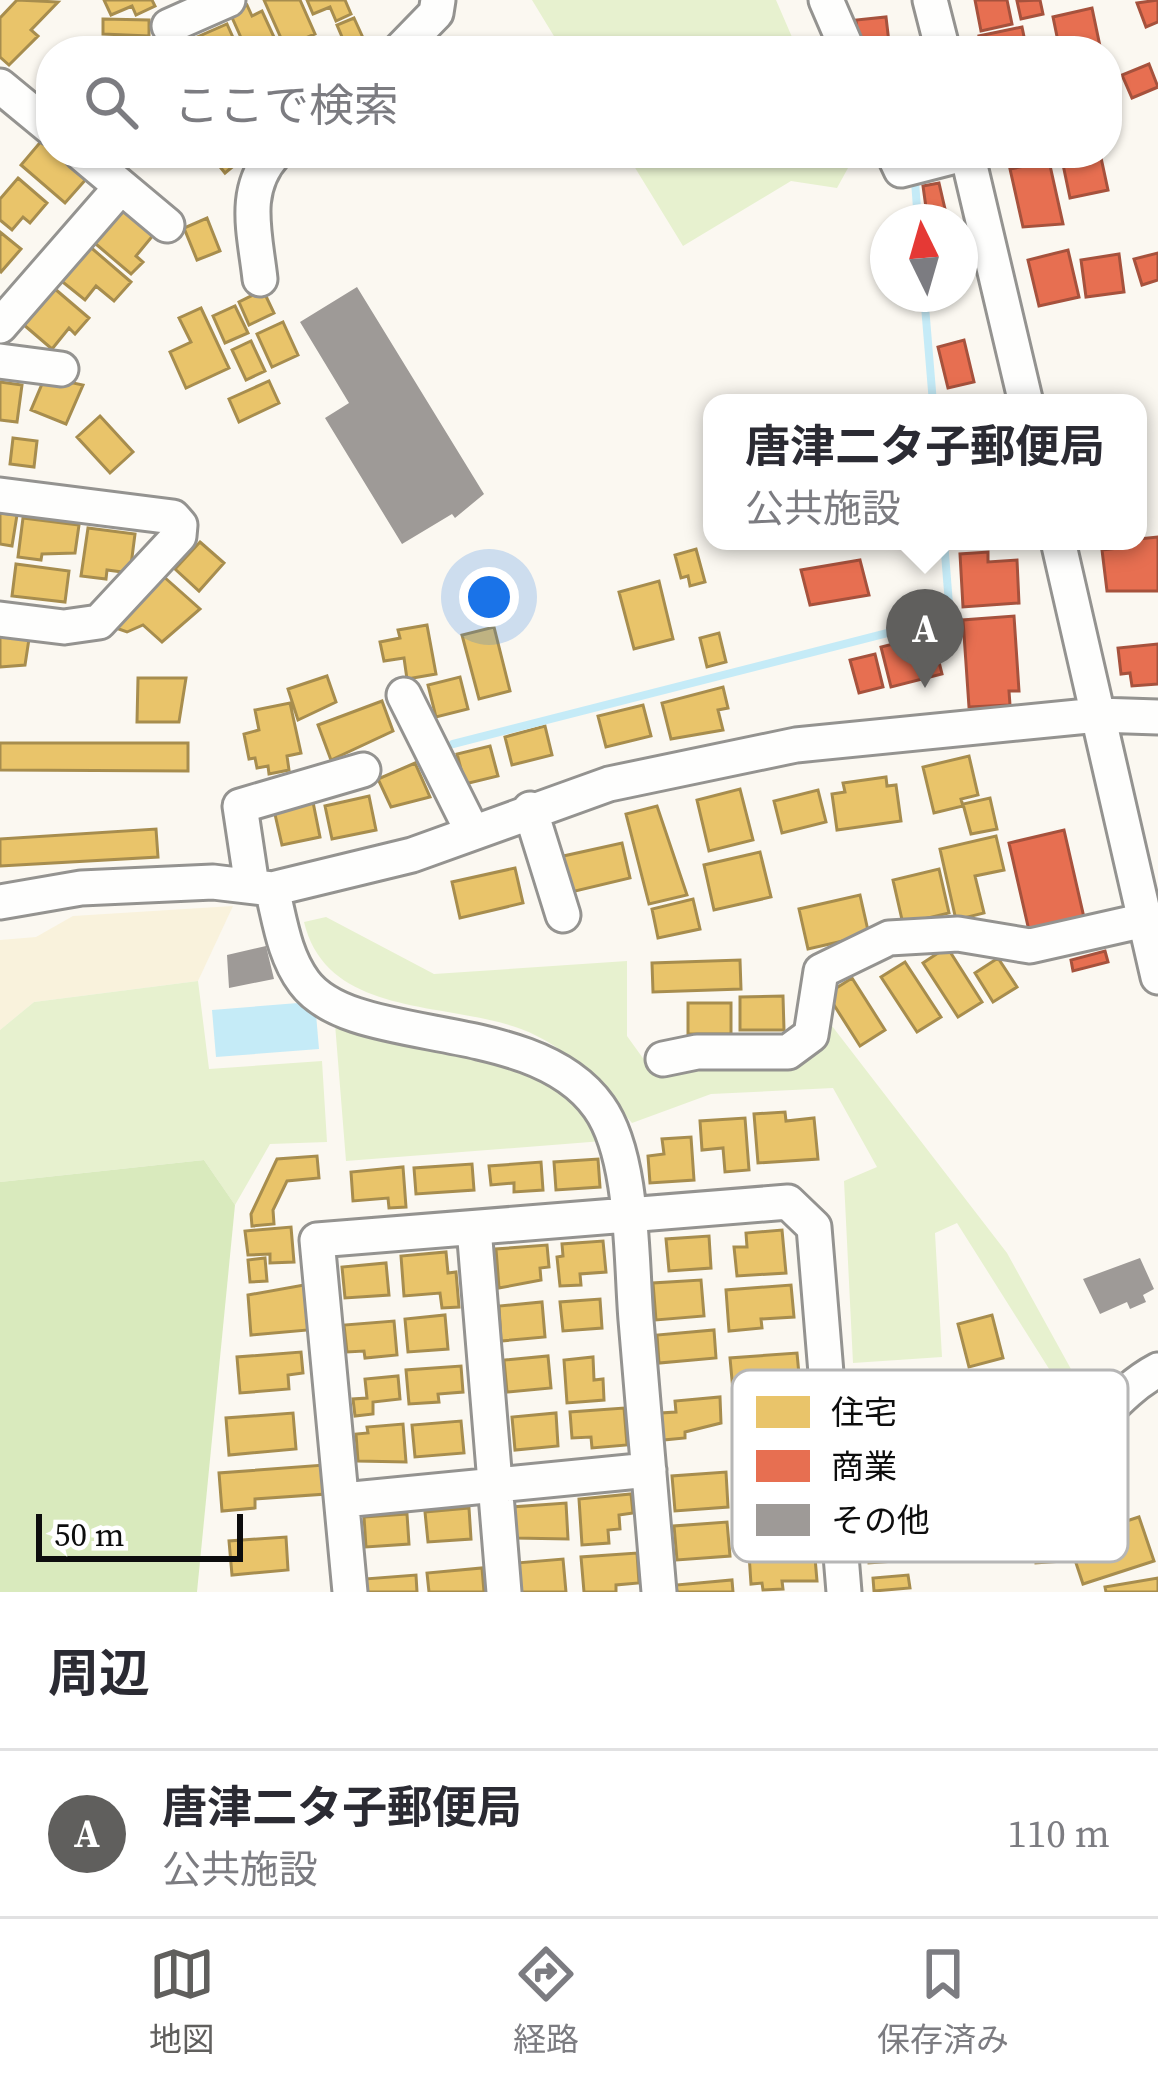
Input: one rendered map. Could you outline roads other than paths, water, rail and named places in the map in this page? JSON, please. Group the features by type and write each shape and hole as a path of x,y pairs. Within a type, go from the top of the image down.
{"street":[{"path":"169,26 228,0"},
{"path":"414,36 436,13 438,0"},
{"path":"826,0 842,36"},
{"path":"930,0 939,36"},
{"path":"0,86 36,116"},
{"path":"99,168 167,225"},
{"path":"260,279 251,203 262,168"},
{"path":"971,168 1024,394"},
{"path":"0,326 122,187"},
{"path":"0,361 61,368"},
{"path":"0,495 173,517 180,525 179,536 99,622 64,627 0,619"},
{"path":"1060,550 1158,977"},
{"path":"404,694 472,831"},
{"path":"0,902 81,888 213,882 262,887 372,866 609,784 796,745 1098,715 1158,717"},
{"path":"363,770 240,806 262,887 288,955 307,986 335,1009 517,1050 570,1077 598,1106 616,1140 627,1215 659,1592"},
{"path":"530,809 562,915"},
{"path":"664,1059 697,1052 788,1052 811,1035 821,971 889,938 958,934 1030,946 1145,920"},
{"path":"350,1592 317,1240 788,1202 814,1227 826,1370"},
{"path":"474,1228 504,1592"},
{"path":"1128,1387 1158,1370"},
{"path":"343,1499 649,1471"},
{"path":"842,1562 844,1592"}],"water":[{"path":"298,1003 316,1014 319,1049 216,1057 212,1010"}],"waterway":[{"path":"915,181 917,204"},
{"path":"925,312 932,394"},
{"path":"453,744 950,617 945,550"}],"place":[{"name":"唐津二タ子郵便局","path":"925,688"}]}
